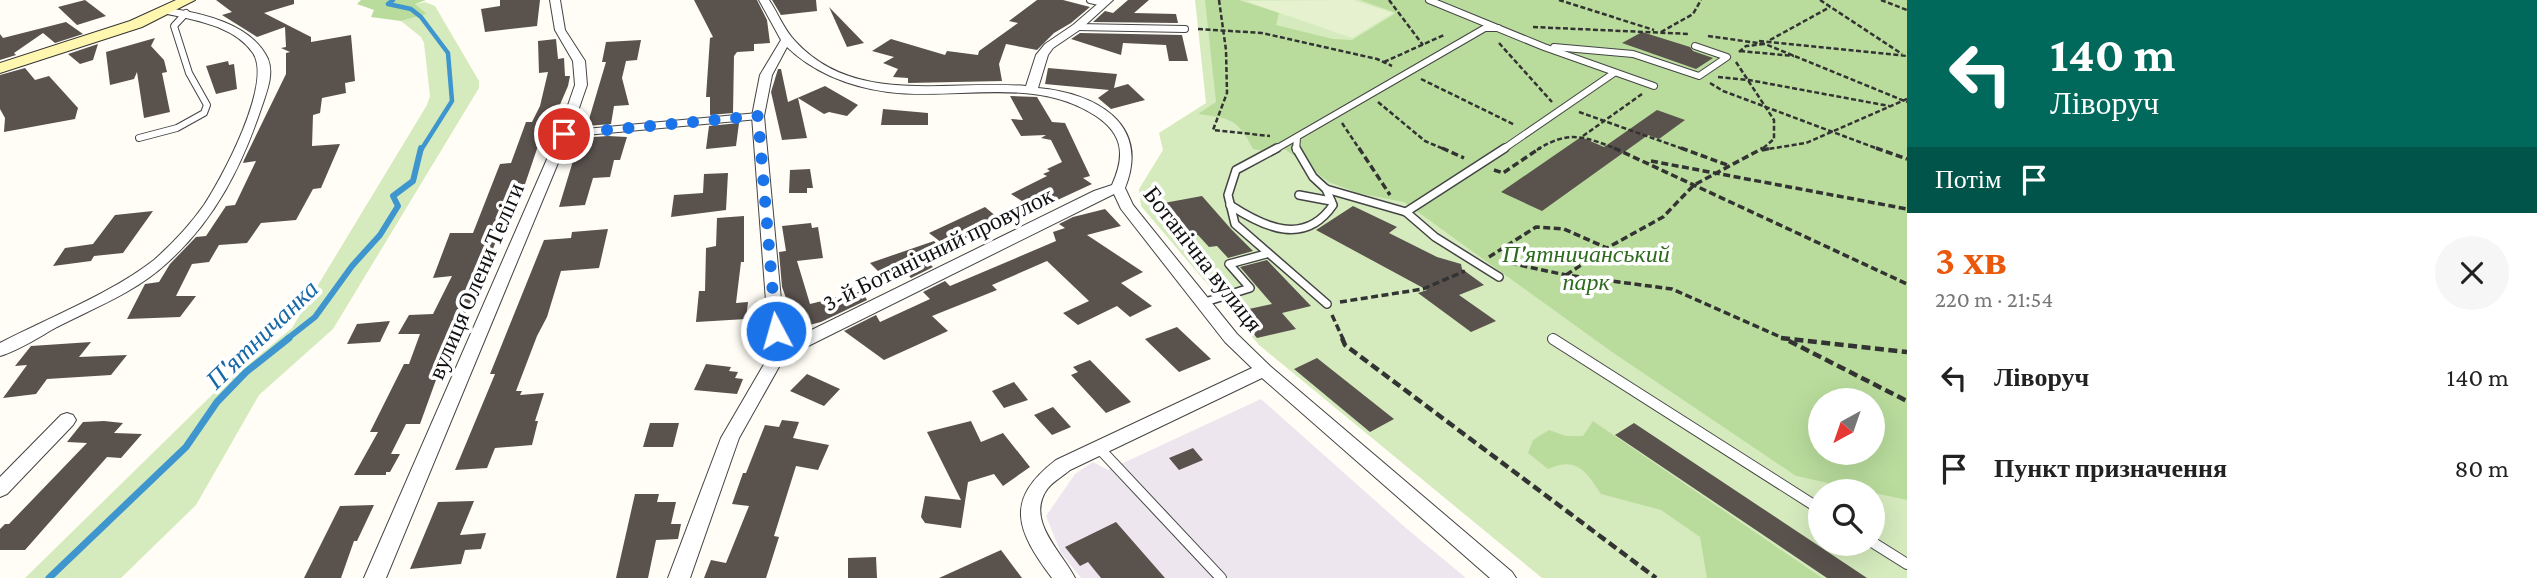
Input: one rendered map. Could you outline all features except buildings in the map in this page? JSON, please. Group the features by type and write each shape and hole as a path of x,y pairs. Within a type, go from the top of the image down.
{"street":[{"name":"вулиця Олени Теліги","path":"375,578 564,134 581,85 579,61 560,30 555,0"},
{"path":"678,578 730,438 778,354 758,116 761,88 770,62 787,40 764,0"},
{"path":"1031,90 1041,55 1106,2"},
{"path":"0,68 187,6 251,45 262,59 265,77 248,130 223,188 192,233 158,265 138,279 0,351"},
{"name":"Ботанічна вулиця","path":"787,40 817,65 870,85 922,91 1031,90 1083,102 1114,124 1125,136 1128,152 1125,172 1118,188 1126,206 1202,303 1264,370 1505,578"},
{"name":"3-й Ботанічний провулок","path":"778,354 1099,194 1118,188"},
{"path":"1064,578 1045,553 1033,525 1031,505 1040,484 1063,466 1264,370"},
{"path":"0,489 67,420"}],"lane":[{"path":"1090,0 1106,2"},
{"path":"1429,0 1544,47 1654,86"},
{"path":"139,138 177,128 204,113 207,105 190,74 174,26 187,6"},
{"path":"1077,27 1185,29"},
{"path":"1327,304 1266,254 1235,224 1228,195 1236,170 1297,138 1485,28 1498,28"},
{"path":"1544,47 1633,54 1699,76 1727,57 1695,47"},
{"path":"1404,211 1481,165 1614,73"},
{"path":"564,134 758,116"},
{"path":"1230,205 1265,226 1296,230 1321,220 1329,213 1333,205 1326,190 1313,177 1296,151 1297,138"},
{"path":"1326,190 1404,211 1436,237 1499,277"},
{"path":"1299,195 1331,201"},
{"path":"1202,303 1250,288 1229,264 1266,254"},
{"path":"1553,339 1808,501"},
{"path":"1100,448 1222,578"},
{"path":"1885,550 1907,564"}],"path":[{"path":"1219,0 1226,50 1227,93 1213,131 1297,138"},
{"path":"1389,0 1423,45"},
{"path":"1559,0 1661,32 1693,14 1701,0"},
{"path":"1821,0 1906,56"},
{"path":"1881,0 1907,10"},
{"path":"1566,275 1607,248 1663,217 1695,185 1761,150 1774,139 1774,120 1735,60 1746,46 1766,43 1830,7"},
{"path":"1532,27 1661,32 1906,56"},
{"path":"1485,28 1562,109 1731,166"},
{"path":"1199,29 1262,33 1384,62 1530,132"},
{"path":"1384,62 1445,34"},
{"path":"1766,43 1906,101"},
{"path":"1740,51 1800,57"},
{"path":"1699,76 1749,80 1889,106"},
{"path":"1699,76 1723,91 1830,133 1907,159"},
{"path":"1370,96 1425,141 1503,173 1553,139 1584,135 1654,86"},
{"path":"1761,150 1806,143 1906,101"},
{"path":"1337,115 1404,211"},
{"path":"1584,135 1644,160 1907,284"},
{"path":"1644,160 1907,209"},
{"path":"1607,248 1564,229 1536,227 1488,258 1566,275 1672,289 1787,340 1907,401"},
{"path":"1480,265 1423,289 1327,304 1345,345 1656,578"},
{"path":"1787,340 1907,352"}],"shaded area":[{"path":"1261,399 1466,578 1081,578 1061,553 1046,516 1075,474 1093,462 1108,470"}],"green space":[{"path":"361,0 426,0 415,4 427,14 401,21 371,17 374,10 357,4"},
{"name":"П'ятничанський парк","path":"1195,0 1907,0 1907,578 1542,578 1259,345 1141,206 1139,189 1163,150 1159,133 1206,103"},
{"path":"1205,0 1239,0 1279,13 1276,25 1333,39 1352,40 1396,13 1360,0 1907,0 1907,500 1885,495 1885,479 1810,479 1796,476 1612,352 1404,202 1358,193 1329,182 1278,144 1264,151 1253,149 1243,131 1232,122 1198,114 1216,102"},
{"path":"1353,0 1393,13 1352,38 1246,1"},
{"path":"425,2 435,6 479,81 479,88 333,329 259,395 196,505 121,578 25,578 214,393 292,328 427,105 430,96 424,43 421,37 401,21 427,14 414,4"},
{"path":"1593,421 1822,578 1707,578 1700,537 1661,510 1601,494 1585,473 1573,465 1558,465 1548,469 1528,453 1533,440 1549,430 1566,436 1583,436"}],"waterway":[{"name":"П'ятничанка","path":"393,0 388,4 411,9 421,17 448,53 452,101 421,150"},
{"name":"П'ятничанка","path":"287,339 315,317 352,266 380,235 398,206 393,196 413,181 421,148"},
{"name":"П'ятничанка","path":"49,578 186,447 217,402 246,372 289,338"}],"route":[{"path":"564,134 758,116 776,331"}]}
